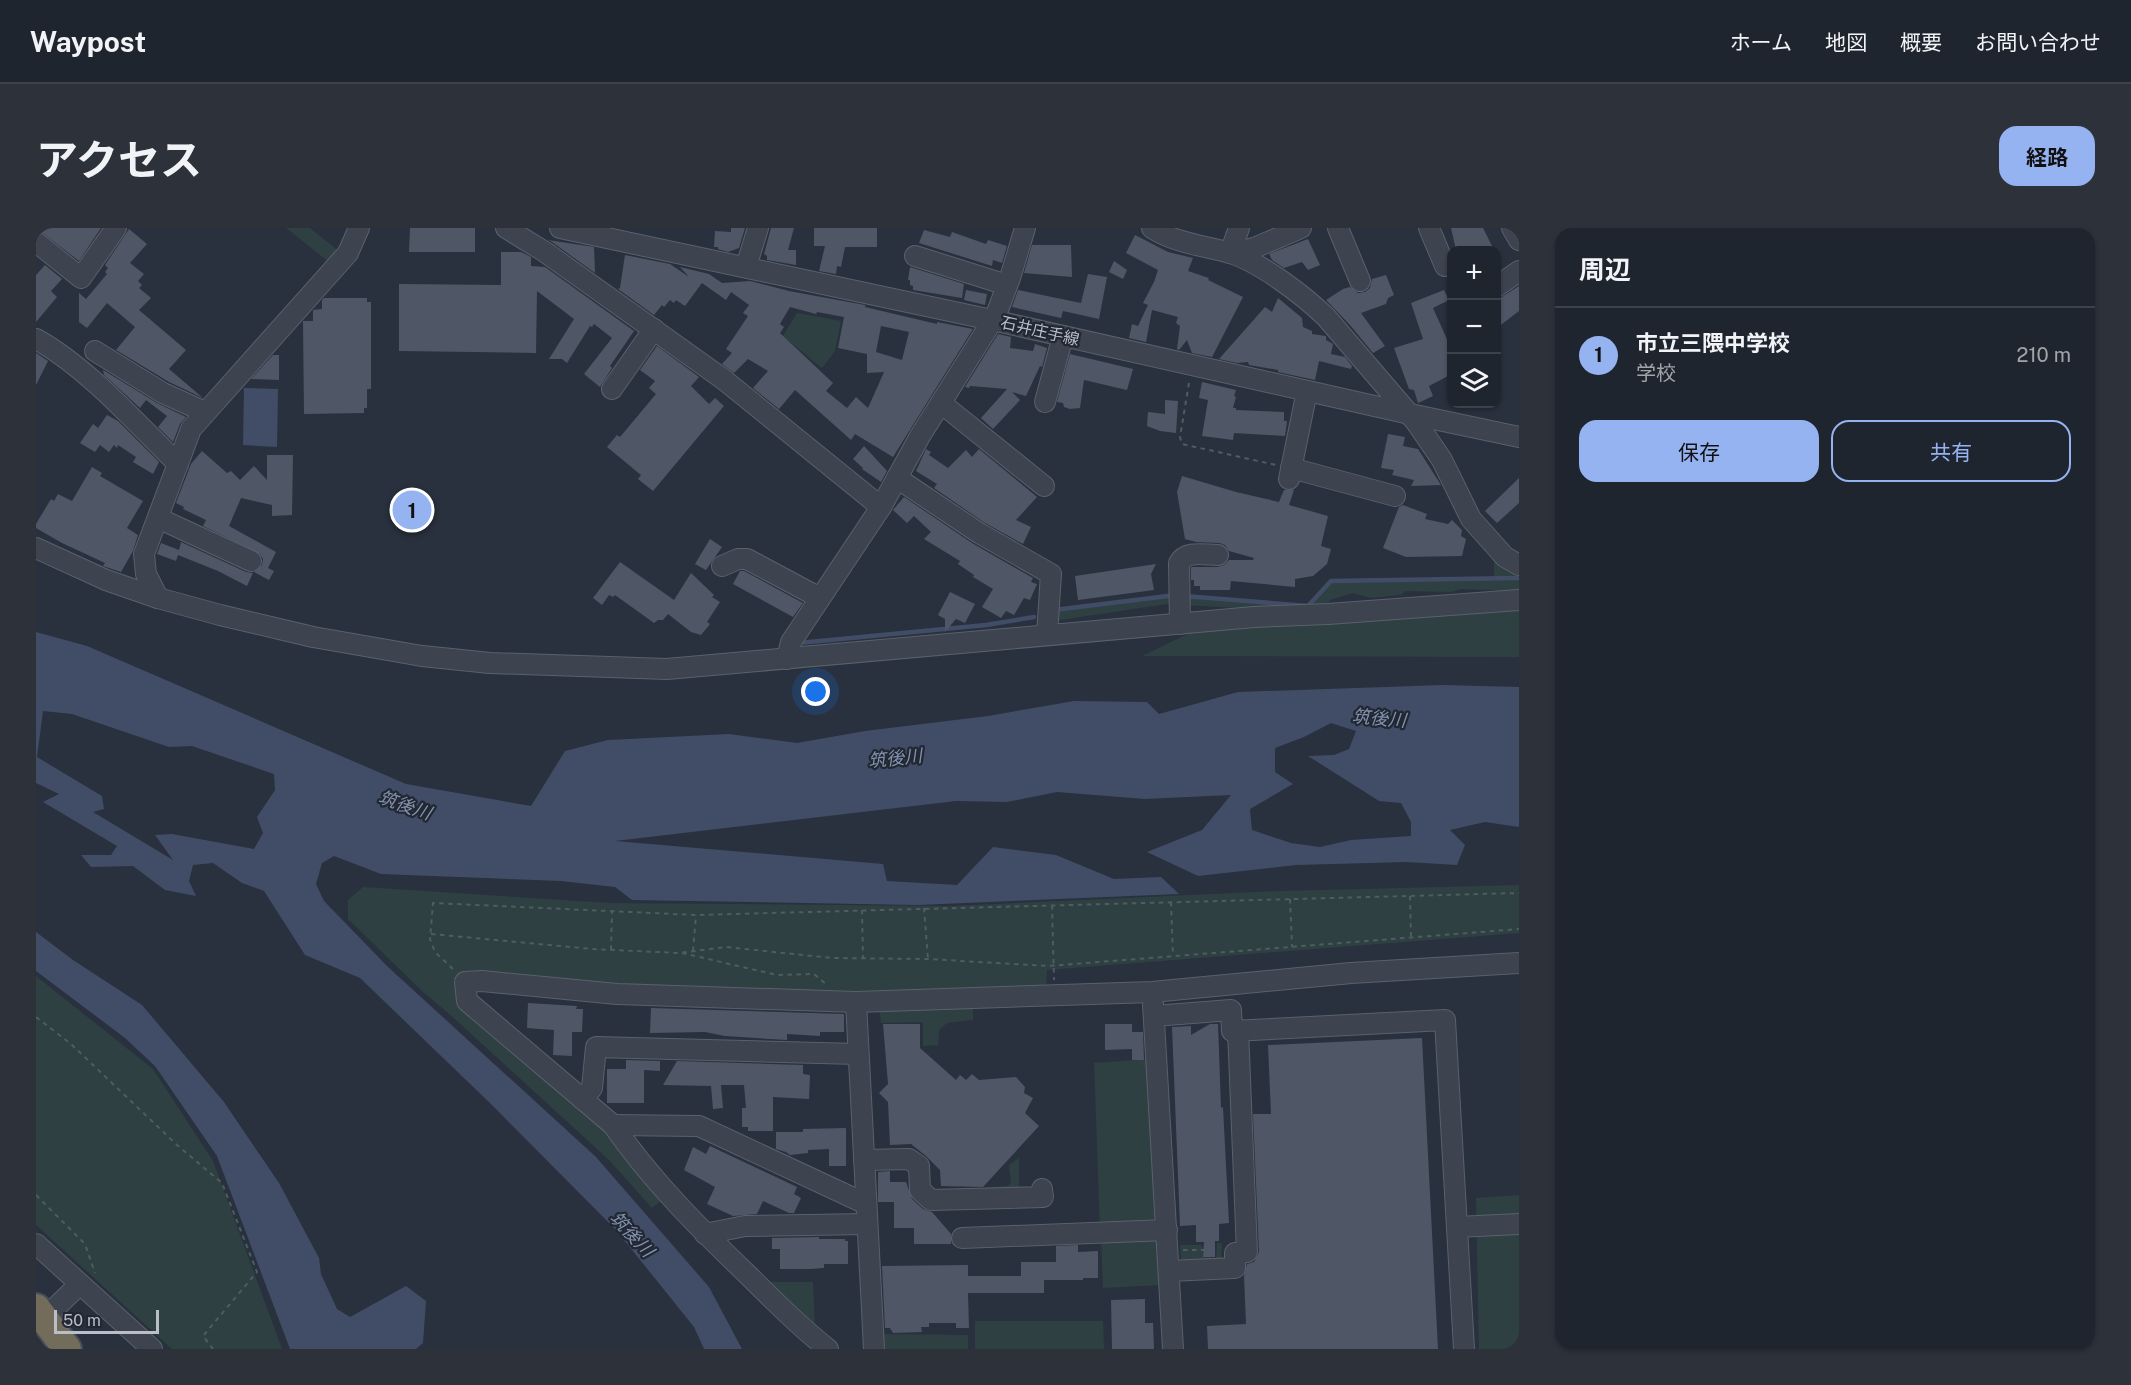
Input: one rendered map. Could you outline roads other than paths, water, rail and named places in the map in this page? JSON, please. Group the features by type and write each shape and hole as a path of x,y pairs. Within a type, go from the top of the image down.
{"highway":[{"path":"47,1307 67,1349"}],"street":[{"path":"36,242 81,279 116,228"},
{"path":"158,598 146,574 144,554 191,429 348,253 359,228"},
{"path":"506,228 545,252 732,386 881,507"},
{"name":"石井庄手線","path":"560,228 992,320 1519,437"},
{"path":"746,267 758,228"},
{"path":"787,659 791,642 881,507 941,402 992,320 1008,285 1025,228"},
{"path":"1152,228 1207,249 1230,253 1248,260 1310,302 1326,317 1410,414 1442,460 1471,519 1505,557 1519,565"},
{"path":"1230,253 1239,228"},
{"path":"1230,253 1254,249 1301,228"},
{"path":"1338,228 1360,281"},
{"path":"1429,228 1445,266"},
{"path":"1512,228 1519,240"},
{"path":"915,256 1008,285"},
{"path":"1501,284 1519,271"},
{"path":"612,389 654,329"},
{"path":"1045,402 1063,336"},
{"path":"36,339 52,348 108,395 178,464"},
{"path":"95,351 163,393 205,412"},
{"path":"1307,391 1290,474 1395,496"},
{"path":"941,402 1044,486"},
{"path":"897,477 979,533 1051,574 1047,635"},
{"path":"158,518 252,561"},
{"path":"36,548 106,580 158,598 313,637 444,659 490,663 667,669 1180,624 1295,608 1519,600"},
{"path":"1180,624 1179,563 1188,555 1218,555"},
{"path":"722,566 738,559 747,559 820,598"},
{"path":"828,1349 807,1332 705,1234 630,1150 613,1125 467,1000 465,982 482,981 617,994 850,1002 1152,992 1351,973 1519,963"},
{"path":"1152,992 1173,1349"},
{"path":"850,1002 858,1054 874,1349"},
{"path":"1154,1016 1231,1010 1232,1031 1445,1020 1464,1349"},
{"path":"1169,1271 1235,1268 1235,1253 1247,1252 1238,1030"},
{"path":"582,1099 592,1088 596,1047 858,1054"},
{"path":"613,1125 699,1126 867,1214"},
{"path":"864,1160 909,1159 919,1166 920,1190 931,1200 1042,1197 1042,1189"},
{"path":"705,1234 745,1226 867,1214"},
{"path":"1457,1227 1519,1224"},
{"path":"962,1238 1167,1230"},
{"path":"36,1244 88,1279 152,1349"},
{"path":"47,1307 88,1279"}],"water":[{"path":"244,388 278,389 277,447 243,445"},
{"name":"筑後川","path":"36,632 87,646 406,784 531,806 565,751 608,740 729,734 797,743 865,731 988,716 1074,701 1147,702 1159,714 1238,692 1442,685 1519,687 1519,827 1485,822 1450,830 1465,845 1457,865 1406,862 1296,865 1198,876 1147,852 1202,830 1231,795 1145,799 1057,792 1007,802 956,801 615,841 883,864 887,881 957,885 993,847 1056,855 1114,879 1161,877 1179,894 918,905 632,900 615,887 561,881 381,874 334,856 322,863 316,884 324,901 388,967 596,1157 709,1287 742,1349 704,1349 694,1327 616,1230 492,1105 360,978 305,955 264,891 242,883 213,863 193,865 189,881 196,896 165,890 133,866 91,867 81,855 111,855 117,846 43,802 59,794 36,783","holes":["43,711 72,714 169,747 192,746 274,774 275,790 257,817 263,833 254,849 172,834 155,835 173,860 93,812 104,809 102,796 37,757","1331,723 1356,731 1349,749 1334,755 1308,756 1379,801 1401,803 1411,822 1411,836 1351,840 1320,847 1291,843 1252,830 1250,809 1293,784 1275,772 1275,748"]},
{"path":"36,932 73,960 142,1005 224,1102 279,1183 319,1258 321,1274 337,1309 350,1317 406,1286 426,1301 423,1343 416,1349 290,1349 217,1156 155,1066 125,1038 36,971"}],"waterway":[{"path":"1184,596 1308,606 1331,581 1518,578"},
{"path":"1054,610 1176,595"},
{"path":"799,643 986,625 1034,617"}],"place":[{"name":"市立三隈中学校","path":"412,510"}]}
